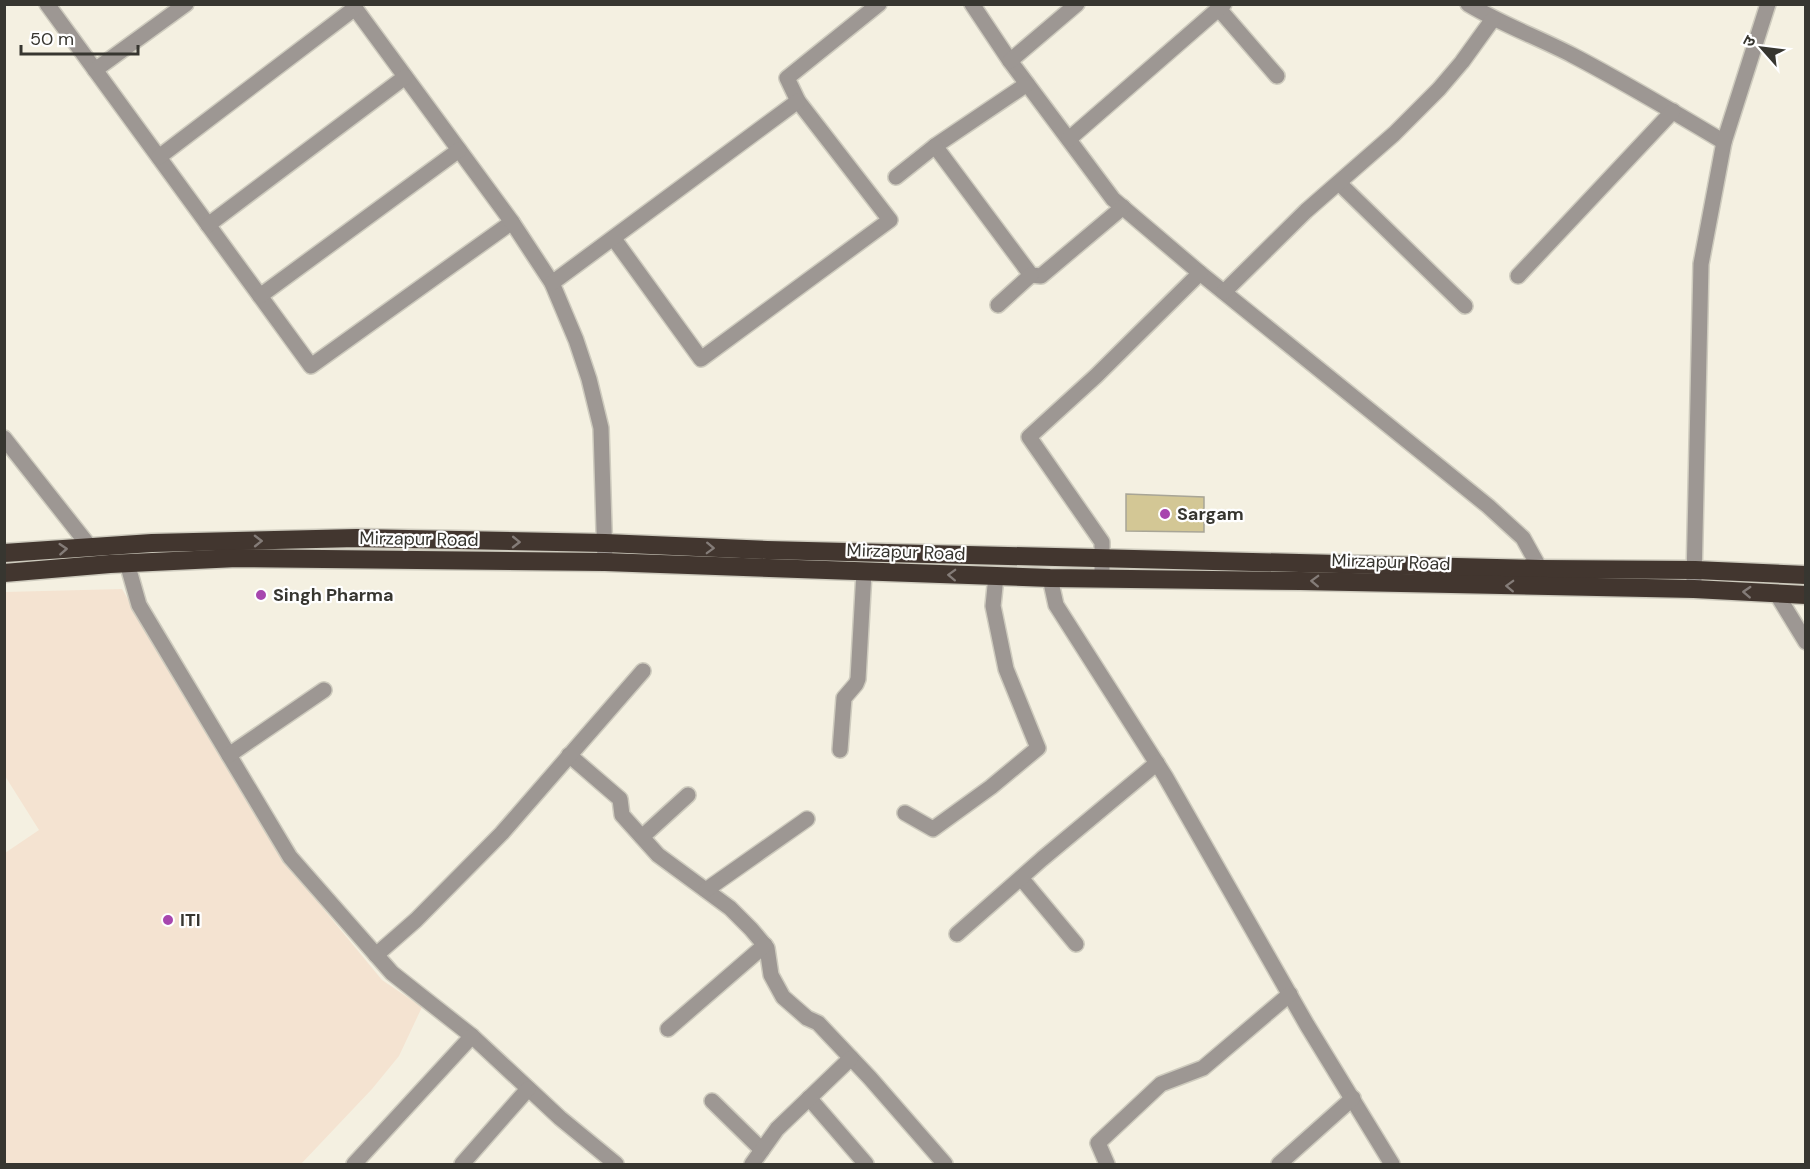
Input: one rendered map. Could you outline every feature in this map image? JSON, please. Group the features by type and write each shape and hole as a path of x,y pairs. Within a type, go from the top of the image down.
{"highway":[{"name":"Mirzapur Road","path":"4,553 153,543 357,538 1541,569 1695,570 1806,575"},
{"name":"Mirzapur Road","path":"4,573 127,563 237,558 605,562 1050,578 1694,589 1806,595"}],"street":[{"path":"47,4 311,366 512,222"},
{"path":"95,70 186,4"},
{"path":"614,239 701,359 890,220 798,101 787,78 879,4"},
{"path":"972,4 1010,61 1113,199 1200,273 1488,506 1523,538 1541,569 1547,587"},
{"path":"1010,61 1077,4"},
{"path":"1468,4 1493,19 1570,54 1724,142"},
{"path":"1694,589 1701,264 1724,142 1768,4"},
{"path":"159,157 353,6 512,222 552,283 576,340 589,379 601,428 605,562"},
{"path":"1069,140 1222,7 1276,76"},
{"path":"1224,292 1306,211 1394,134 1439,89 1493,19"},
{"path":"208,225 405,77"},
{"path":"896,177 935,146 1027,84"},
{"path":"552,283 798,101"},
{"path":"1518,276 1673,111"},
{"path":"935,146 1031,275 1041,276 1123,207"},
{"path":"260,296 459,150"},
{"path":"1339,183 1465,306"},
{"path":"1102,578 1102,542 1029,437 1096,376 1200,273"},
{"path":"998,305 1031,275"},
{"path":"4,438 90,547"},
{"path":"127,563 139,605 290,857 392,973 472,1036 560,1118 616,1164"},
{"path":"840,750 844,698 858,679 864,572"},
{"path":"905,813 933,829 991,787 1038,748 1006,669 993,606 996,576"},
{"path":"1050,578 1056,605 1157,763 1290,994 1392,1164"},
{"path":"1776,593 1806,642"},
{"path":"376,955 416,920 502,833 643,671"},
{"path":"229,755 324,690"},
{"path":"569,755 620,799 622,815 658,855 730,908 765,945 771,975 783,997 807,1018 818,1023 945,1164"},
{"path":"957,934 1157,763"},
{"path":"642,837 688,795"},
{"path":"706,890 807,819"},
{"path":"1021,878 1076,944"},
{"path":"668,1029 765,945"},
{"path":"1107,1164 1098,1143 1161,1083 1203,1068 1290,994"},
{"path":"354,1164 472,1036"},
{"path":"752,1164 777,1130 851,1058"},
{"path":"462,1164 528,1089"},
{"path":"809,1098 866,1164"},
{"path":"1279,1164 1353,1098"},
{"path":"712,1101 762,1150"}],"shaded area":[{"name":"ITI","path":"122,589 283,860 382,980 422,1007 399,1056 372,1089 301,1164 5,1164 5,853 39,830 5,776 5,592"}],"building":[{"name":"Sargam","path":"1126,494 1204,497 1204,532 1126,531"}],"place":[{"name":"Sargam","path":"1165,514"},
{"name":"Singh Pharma","path":"261,595"},
{"name":"ITI","path":"168,920"}]}
